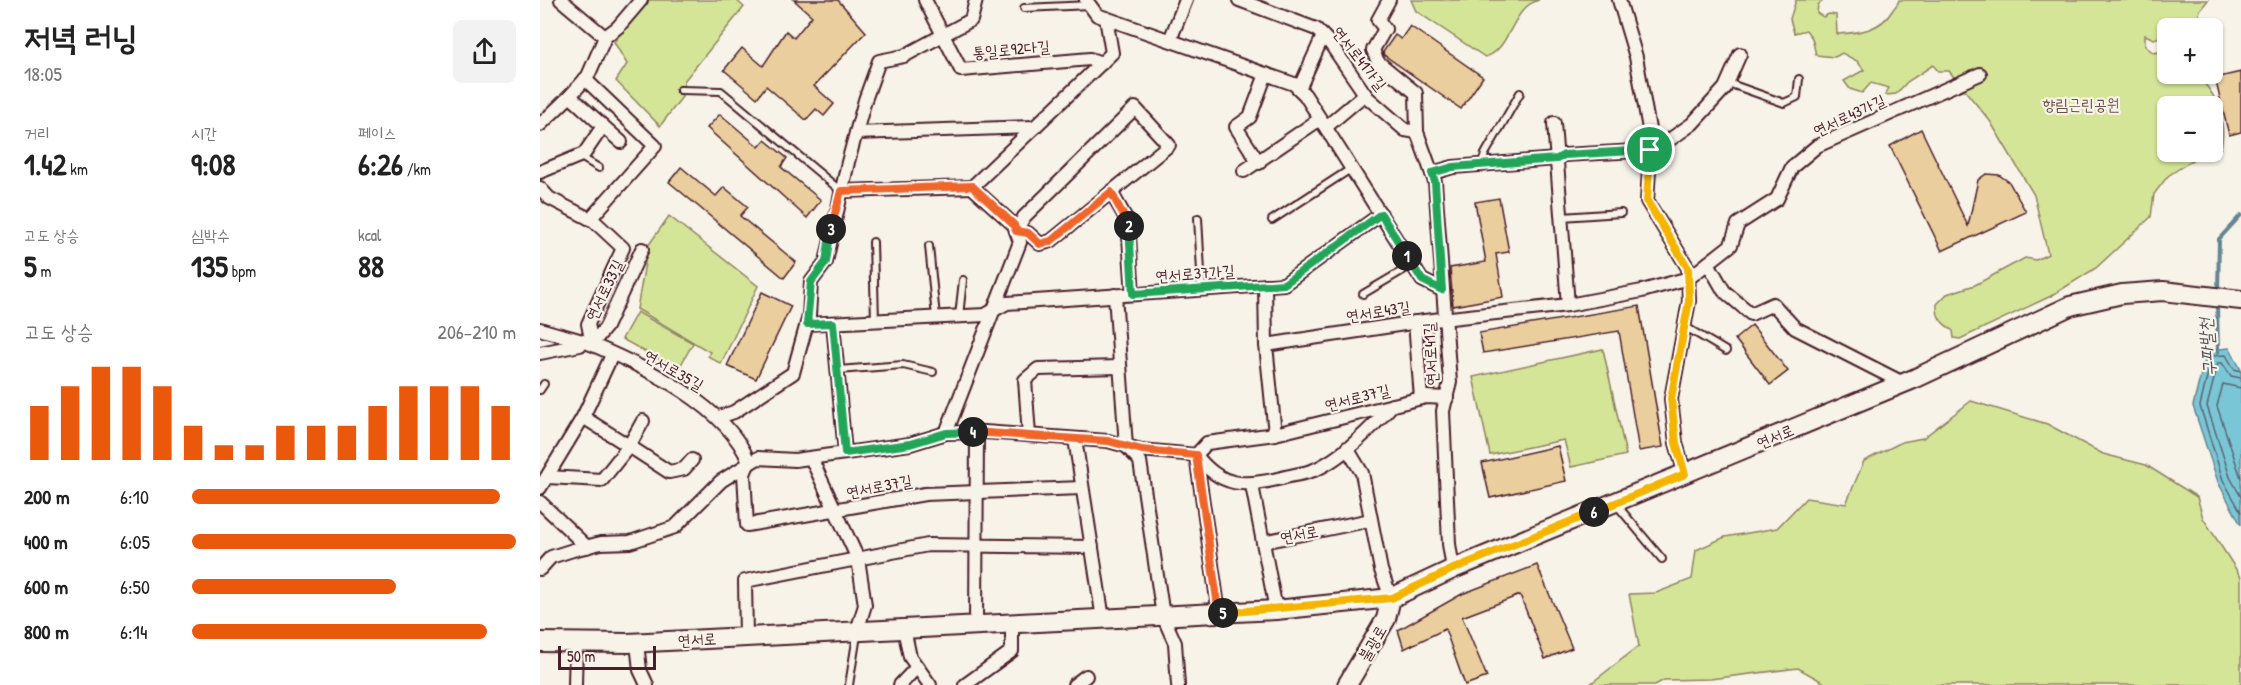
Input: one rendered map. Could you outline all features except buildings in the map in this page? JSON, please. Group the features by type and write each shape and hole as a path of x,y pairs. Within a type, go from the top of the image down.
{"main road":[{"name":"연서로","path":"540,642 637,642 1012,624 1276,610 1392,598 1453,569 1903,383 2070,306 2122,294 2163,291 2241,300"},
{"name":"불광로","path":"1347,685 1386,619 1392,598"}],"street":[{"path":"540,125 585,79 605,37 618,27 641,0"},
{"name":"통일로92다길","path":"925,0 960,70 1090,59 1102,63"},
{"name":"통일로92다길","path":"856,133 879,61 904,56 971,20 976,0"},
{"path":"1170,40 1186,0"},
{"name":"연서로41가길","path":"1239,0 1316,29 1365,94 1406,130 1417,132"},
{"name":"연서로41길","path":"1389,0 1378,20 1385,29 1373,50 1378,62 1416,93 1417,132 1435,182 1450,382 1443,411 1449,544 1453,569"},
{"path":"1619,0 1636,57 1651,140 1647,201 1688,268 1689,301 1671,399 1676,443 1685,474"},
{"path":"566,2 605,37"},
{"path":"1088,2 1097,15 1294,84 1323,123 1422,280 1442,290"},
{"path":"841,191 972,186 1112,53 1106,18"},
{"path":"1299,89 1323,36"},
{"path":"1432,173 1453,167 1557,159 1564,155 1655,150 1692,124 1727,83 1740,54"},
{"path":"1259,163 1236,127 1250,117 1266,74"},
{"name":"연서로43가길","path":"1689,278 1731,245 1738,224 1777,199 1792,167 1817,146 1980,74"},
{"path":"585,79 654,146 590,219"},
{"path":"1244,171 1323,123 1365,94"},
{"path":"570,96 621,142"},
{"path":"1135,108 1169,145 1051,241 1040,244 1028,233 1016,231 1024,217 1135,108"},
{"path":"1554,123 1568,305"},
{"path":"540,172 584,153 603,126"},
{"path":"719,417 734,412 793,373 807,324 811,282 826,262 856,133 1035,127"},
{"path":"946,433 1020,242 1014,225 972,186"},
{"name":"연서로33길","path":"540,188 549,198 590,219 623,248 588,324 592,344"},
{"path":"1111,192 1128,222 1133,294"},
{"name":"연서로37가길","path":"875,321 985,315 1007,303 1284,284 1381,214"},
{"name":"연서로33길","path":"540,353 570,345 592,344 606,327 642,249"},
{"path":"1708,263 1724,291 1751,314 1773,304 1795,328 1903,383"},
{"name":"연서로43길","path":"1266,345 1415,322 1568,305 1642,291 1689,278"},
{"path":"1265,285 1266,345 1275,434"},
{"path":"1115,296 1126,446 1140,461 1164,616 1174,643 1178,685"},
{"path":"807,324 875,321"},
{"path":"1415,322 1421,398"},
{"path":"833,323 845,453"},
{"name":"연서로33길","path":"540,328 592,344 612,355"},
{"path":"543,483 583,417 612,355"},
{"name":"연서로35길","path":"612,355 673,387 719,417 744,448 749,462"},
{"path":"1029,435 1025,380 1038,369 1120,367"},
{"name":"연서로37길","path":"1196,455 1207,443 1275,434 1421,398 1447,398"},
{"path":"540,569 551,557 602,543 630,543 675,527 721,481 758,458 795,460 910,444 946,433 976,432 1075,438 1196,455 1206,468 1230,481 1238,485 1252,484 1315,470 1369,432 1392,405"},
{"path":"583,417 669,472 684,469 692,460"},
{"path":"543,483 602,480 629,446 643,421"},
{"path":"976,432 976,625"},
{"path":"1075,438 1103,619"},
{"path":"1347,448 1362,473 1381,570 1392,598"},
{"path":"1196,455 1219,613"},
{"path":"811,458 858,559 865,605 857,631"},
{"name":"연서로37길","path":"749,462 744,474 747,525 925,494 1082,488"},
{"name":"연서로","path":"1252,484 1276,610"},
{"path":"540,502 587,546"},
{"name":"연서로","path":"1263,542 1371,520"},
{"path":"746,637 745,581 928,545 1092,547"},
{"path":"965,685 1012,651 1012,624"},
{"path":"904,629 910,657 930,685"},
{"path":"575,685 576,642"},
{"path":"637,642 640,670 647,685"},
{"path":"900,685 917,667"},
{"path":"1074,685 1086,676"}],"lane":[{"path":"1024,8 1088,2"},
{"path":"1727,83 1784,103 1797,98 1799,79"},
{"path":"680,90 721,91 841,191"},
{"path":"1481,165 1520,93"},
{"path":"579,156 599,168"},
{"path":"1272,220 1352,168"},
{"path":"1562,217 1621,213"},
{"path":"1198,218 1202,289"},
{"path":"873,242 875,321"},
{"path":"929,246 936,318"},
{"path":"1362,294 1413,264"},
{"path":"959,316 963,280"},
{"path":"1684,326 1726,351"},
{"path":"838,370 903,365 933,372"},
{"path":"1616,503 1662,559"},
{"path":"849,685 857,631"}],"green space":[{"path":"646,0 736,0 744,7 684,81 682,97 660,126 616,81 627,64 614,42"},
{"path":"1411,0 1539,0 1522,11 1500,46 1494,53 1485,57 1416,11"},
{"name":"향림근린공원","path":"1796,0 1824,0 1818,5 1817,13 1823,17 1829,14 1836,15 1837,34 1853,33 1876,26 1887,17 1899,0 2208,0 2200,10 2198,18 2157,18 2157,38 2154,39 2145,35 2145,46 2154,53 2157,52 2157,84 2204,84 2213,96 2157,96 2157,162 2189,162 2168,176 2154,194 2151,217 2096,268 2051,296 1960,339 1954,338 1953,331 1943,323 1938,313 1937,304 1947,294 1975,285 2025,258 2036,260 2048,254 2034,195 1990,121 1949,71 1938,71 1933,65 1907,82 1896,94 1885,95 1889,88 1871,83 1862,93 1850,89 1844,81 1864,70 1857,61 1842,53 1835,57 1816,55 1812,38 1806,30 1794,33 1790,19"},
{"path":"669,216 758,286 721,364 708,356 710,352 637,309 648,246"},
{"path":"637,312 693,343 678,370 622,339"},
{"path":"1603,349 1626,455 1571,467 1564,440 1490,455 1473,377"},
{"path":"1971,401 2047,424 2103,454 2146,465 2197,497 2203,518 2241,577 2241,685 1828,685 1798,668 1710,679 1664,680 1655,685 1589,685 1639,646 1629,594 1656,593 1692,579 1696,550 1725,537 1777,528 1806,498 1846,504 1864,461 1902,442 1923,438"}],"water":[{"path":"2230,348 2241,370 2241,525 2218,482 2193,406 2207,350"}],"waterway":[{"name":"구파발천","path":"2218,293 2219,239 2241,215"},
{"name":"구파발천","path":"2217,304 2218,353"}],"route":[{"path":"1650,150 1647,201 1688,268 1689,301 1671,399 1676,443 1685,474 1453,569 1392,598 1276,610 1219,613 1196,455 1142,450 1108,441 984,432 946,433 910,444 845,453 833,323 807,324 811,282 826,262 830,233 841,191 972,186 1014,225 1016,231 1028,233 1040,244 1051,241 1111,192 1128,222 1133,294 1284,284 1381,214 1422,280 1442,290 1435,182 1432,173 1453,167 1557,159 1564,155 1650,150"}]}
